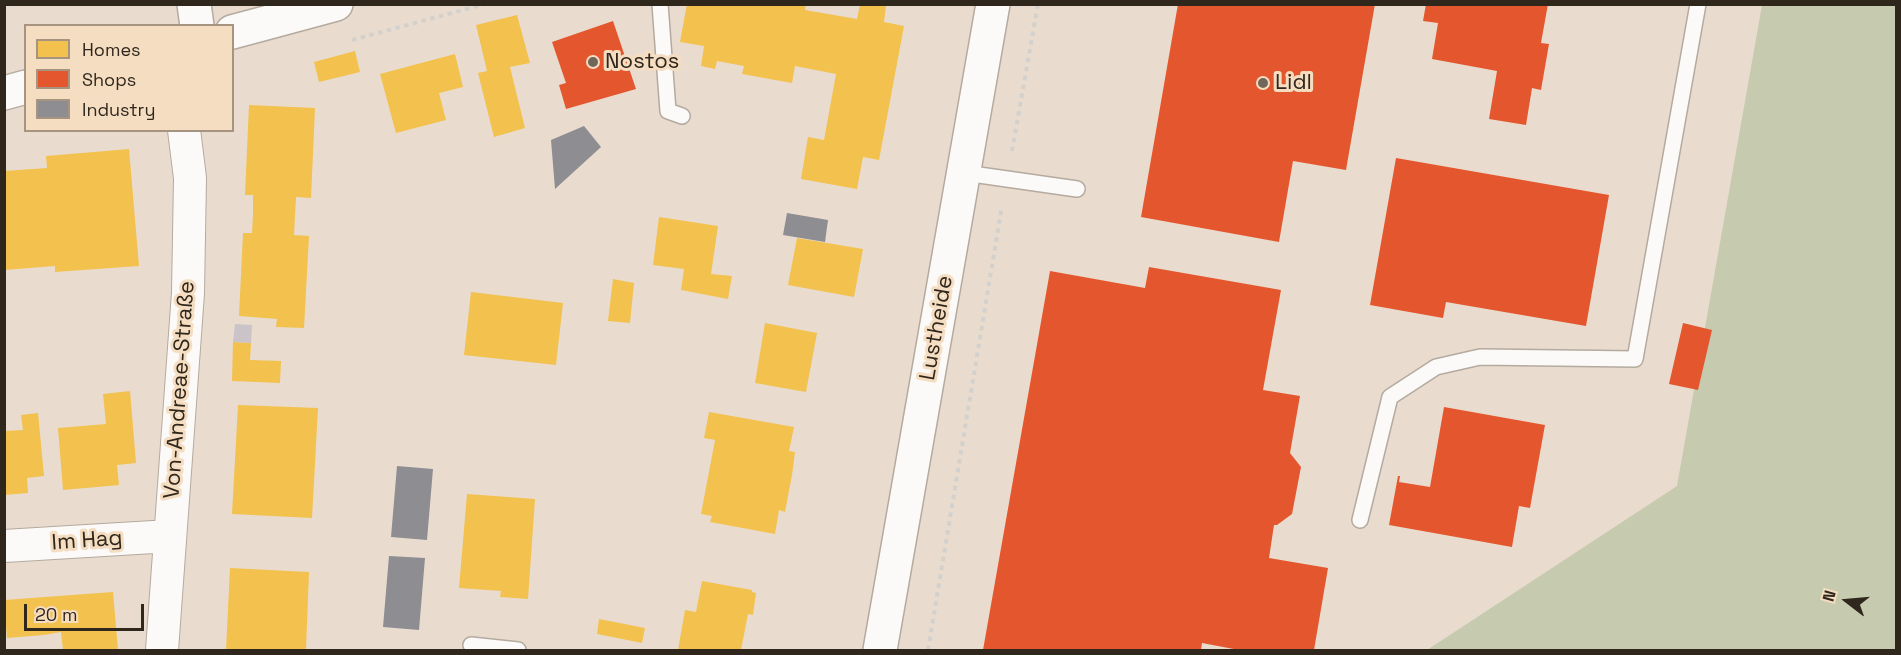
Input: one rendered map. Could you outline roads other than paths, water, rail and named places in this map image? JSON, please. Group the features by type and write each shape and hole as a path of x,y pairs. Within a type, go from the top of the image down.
{"main road":[{"path":"194,4 197,24"},
{"path":"234,31 336,4"},
{"name":"Lustheide","path":"880,651 993,4"},
{"path":"4,93 24,88"}],"street":[{"name":"Von-Andreae-Straße","path":"162,651 188,292 190,178 184,132"},
{"name":"Im Hag","path":"4,546 170,536"}],"lane":[{"path":"660,4 668,111 682,116"},
{"path":"1360,520 1390,397 1436,367 1480,357 1635,359 1698,4"},
{"path":"965,172 1077,189"},
{"path":"471,645 518,651"}],"place":[{"name":"Nostos","path":"593,62"},
{"name":"Lidl","path":"1263,83"}]}
